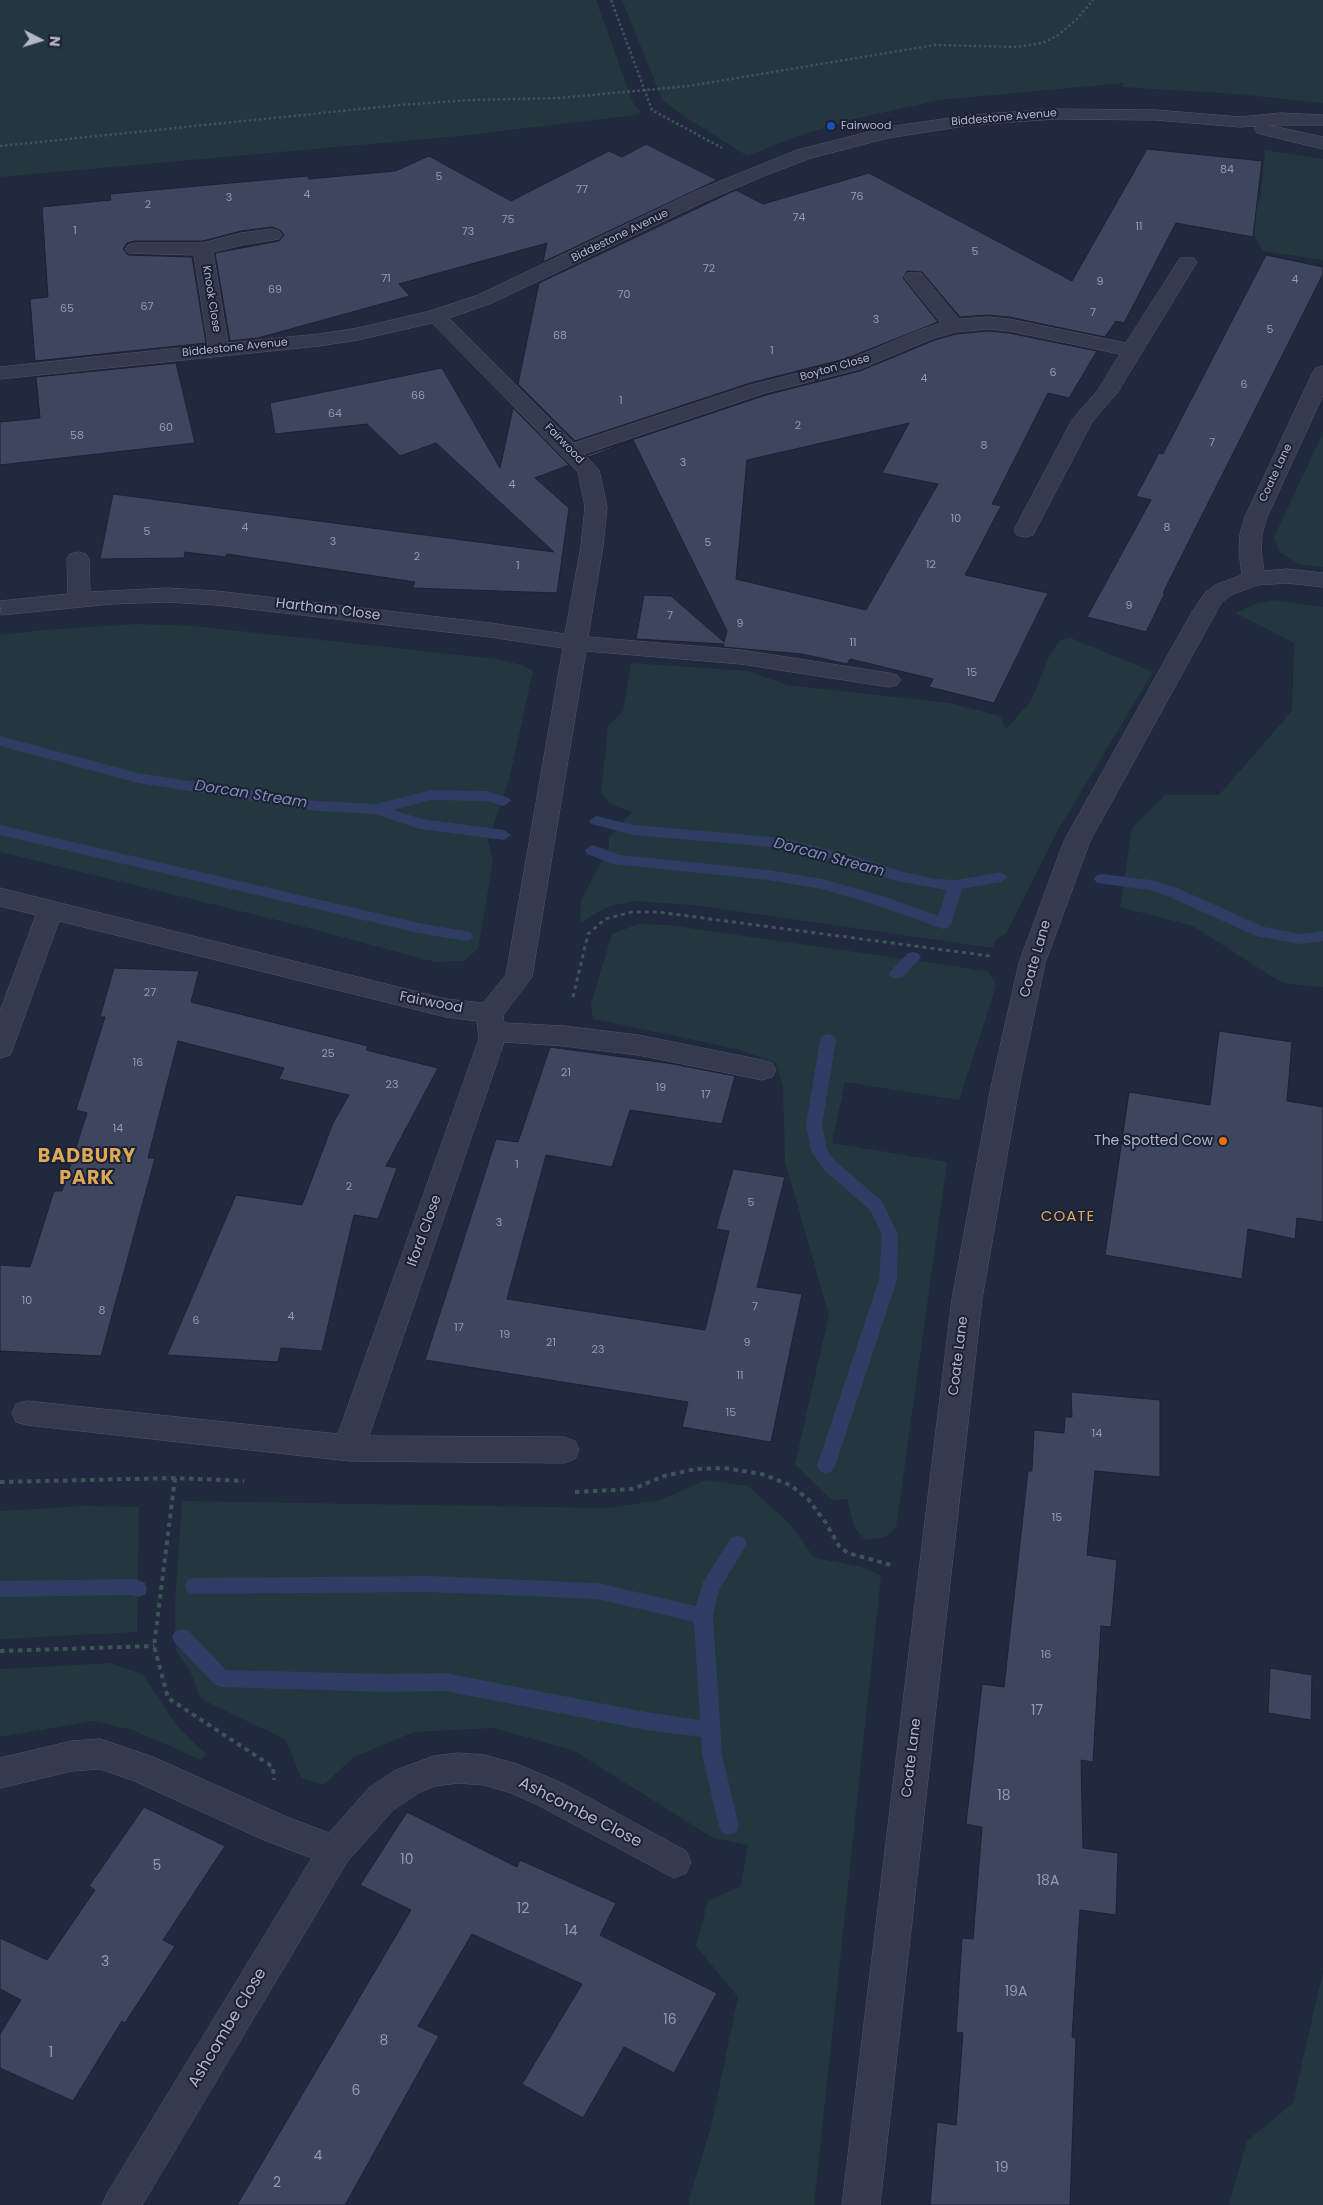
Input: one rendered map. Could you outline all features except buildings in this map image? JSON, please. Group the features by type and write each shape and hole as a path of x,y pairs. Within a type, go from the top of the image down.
{"street":[{"name":"Biddestone Avenue","path":"0,373 358,334 436,316 485,299 703,195 762,170 804,154 904,130 971,120 1089,114 1156,115 1240,122 1323,142"},
{"name":"Biddestone Avenue","path":"1240,122 1280,118 1323,120"},
{"name":"Knook Close","path":"135,249 202,249 241,239 272,235"},
{"name":"Knook Close","path":"202,249 219,350"},
{"path":"1025,530 1083,420 1107,393 1188,262"},
{"path":"914,277 954,326"},
{"name":"Fairwood","path":"0,897 50,911 446,1008 491,1023 520,977 592,546 596,507 588,470 436,316"},
{"name":"Boyton Close","path":"571,451 758,389 853,366 927,334 954,326 988,323 1009,325 1132,350"},
{"name":"Coate Lane","path":"1254,578 1250,552 1251,534 1256,517 1323,372"},
{"path":"78,560 79,599"},
{"name":"Coate Lane","path":"861,2205 967,1299 1005,1087 1032,962 1077,841 1203,612 1213,598 1223,590 1254,578 1287,576 1323,580"},
{"name":"Hartham Close","path":"2,608 79,599 167,595 216,598 480,629 576,643"},
{"path":"576,643 741,657 889,680"},
{"path":"0,1048 50,911"},
{"path":"491,1023 564,1036 638,1045 762,1070"},
{"name":"Iford Close","path":"348,1448 492,1039 491,1023"},
{"path":"27,1413 348,1448 564,1450"},
{"path":"0,1773 72,1756 100,1754 141,1768 276,1829 335,1850"},
{"name":"Ashcombe Close","path":"121,2205 335,1850 381,1798 408,1781 434,1772 458,1768 484,1770 517,1779 550,1794 674,1862"}],"path":[{"path":"611,0 650,106 657,114 762,170"},
{"path":"0,146 410,105 470,100 559,98 689,86 905,49 935,46 1017,47 1042,43 1056,36 1077,19 1093,0"},
{"path":"571,1002 588,934 605,919 632,912 658,912 1032,962"},
{"path":"175,1478 154,1646 168,1698 273,1767 276,1829"},
{"path":"0,1651 154,1646"}],"shaded area":[{"path":"0,0 596,0 633,103 642,113 460,136 0,177"},
{"path":"622,0 1323,0 1323,103 1237,94 1122,87 1124,83 939,100 854,119 797,136 747,156 679,113 662,99"},
{"path":"1265,150 1323,159 1323,260 1263,251 1248,225 1261,195"},
{"path":"1323,433 1323,567 1299,564 1279,552 1274,537"},
{"path":"1273,600 1323,607 1323,987 1282,983 1193,926 1120,907 1132,828 1165,795 1219,795 1292,711 1294,643 1236,613 1255,604"},
{"path":"137,624 193,626 496,659 522,665 533,671 509,780 488,841 493,860 478,949 463,961 435,962 297,925 0,852 0,635 42,630"},
{"path":"1071,638 1153,672 1058,830 1006,934 997,938 993,948 693,905 632,901 605,908 580,923 581,900 609,847 609,838 632,812 610,804 601,793 608,726 623,711 631,663 748,671 787,685 949,703 1000,716 1006,729 1031,701 1050,654 1060,640"},
{"path":"638,924 667,925 989,972 996,986 959,1100 845,1082 832,1143 947,1162 896,1528 885,1537 865,1540 854,1527 847,1499 832,1500 795,1464 829,1315 785,1161 783,1086 776,1063 737,1049 593,1019 591,1003 612,934"},
{"path":"706,1480 748,1486 790,1524 814,1558 858,1566 881,1575 814,2205 690,2205 688,2203 712,2123 738,1997 696,1946 708,1901 741,1886 748,1845 713,1838 573,1750 493,1728 414,1732 354,1757 323,1785 301,1778 286,1740 201,1699 190,1671 176,1650 175,1603 182,1501 608,1508 660,1500"},
{"path":"85,1506 139,1507 137,1632 0,1639 0,1511"},
{"path":"111,1663 143,1675 178,1727 206,1754 201,1760 133,1730 93,1721 0,1737 0,1669"},
{"path":"1323,1971 1323,2205 1229,2205 1247,2141 1293,2103"}],"waterway":[{"name":"Dorcan Stream","path":"0,741 138,778 317,806 376,809"},
{"name":"Dorcan Stream","path":"376,809 431,795 486,796 504,801"},
{"path":"376,809 420,824 504,835"},
{"name":"Dorcan Stream","path":"596,821 634,830 783,843 860,863 896,876 936,884 956,885"},
{"path":"0,830 419,928 465,936"},
{"path":"592,850 618,860 768,875 822,884 881,901 943,924 956,885"},
{"name":"Dorcan Stream","path":"956,885 1001,877"},
{"name":"Dorcan Stream","path":"1102,879 1151,885 1170,891 1206,909 1261,932 1300,939 1323,936"},
{"path":"897,974 913,957"},
{"path":"826,1466 888,1280 890,1235 876,1206 830,1166 819,1151 814,1125 828,1040"},
{"path":"703,1616 710,1588 738,1544"},
{"path":"194,1586 429,1584 598,1591 703,1616"},
{"path":"0,1589 135,1587 138,1589"},
{"path":"703,1616 710,1730"},
{"path":"182,1637 221,1678 385,1683 445,1682 646,1721 710,1730"},
{"path":"710,1730 712,1755 729,1826"}],"place":[{"name":"Fairwood","path":"831,126"},
{"name":"The Spotted Cow","path":"1223,1141"}],"district":[{"name":"BADBURY PARK","path":"87,1168"},
{"name":"COATE","path":"1068,1217"}]}
